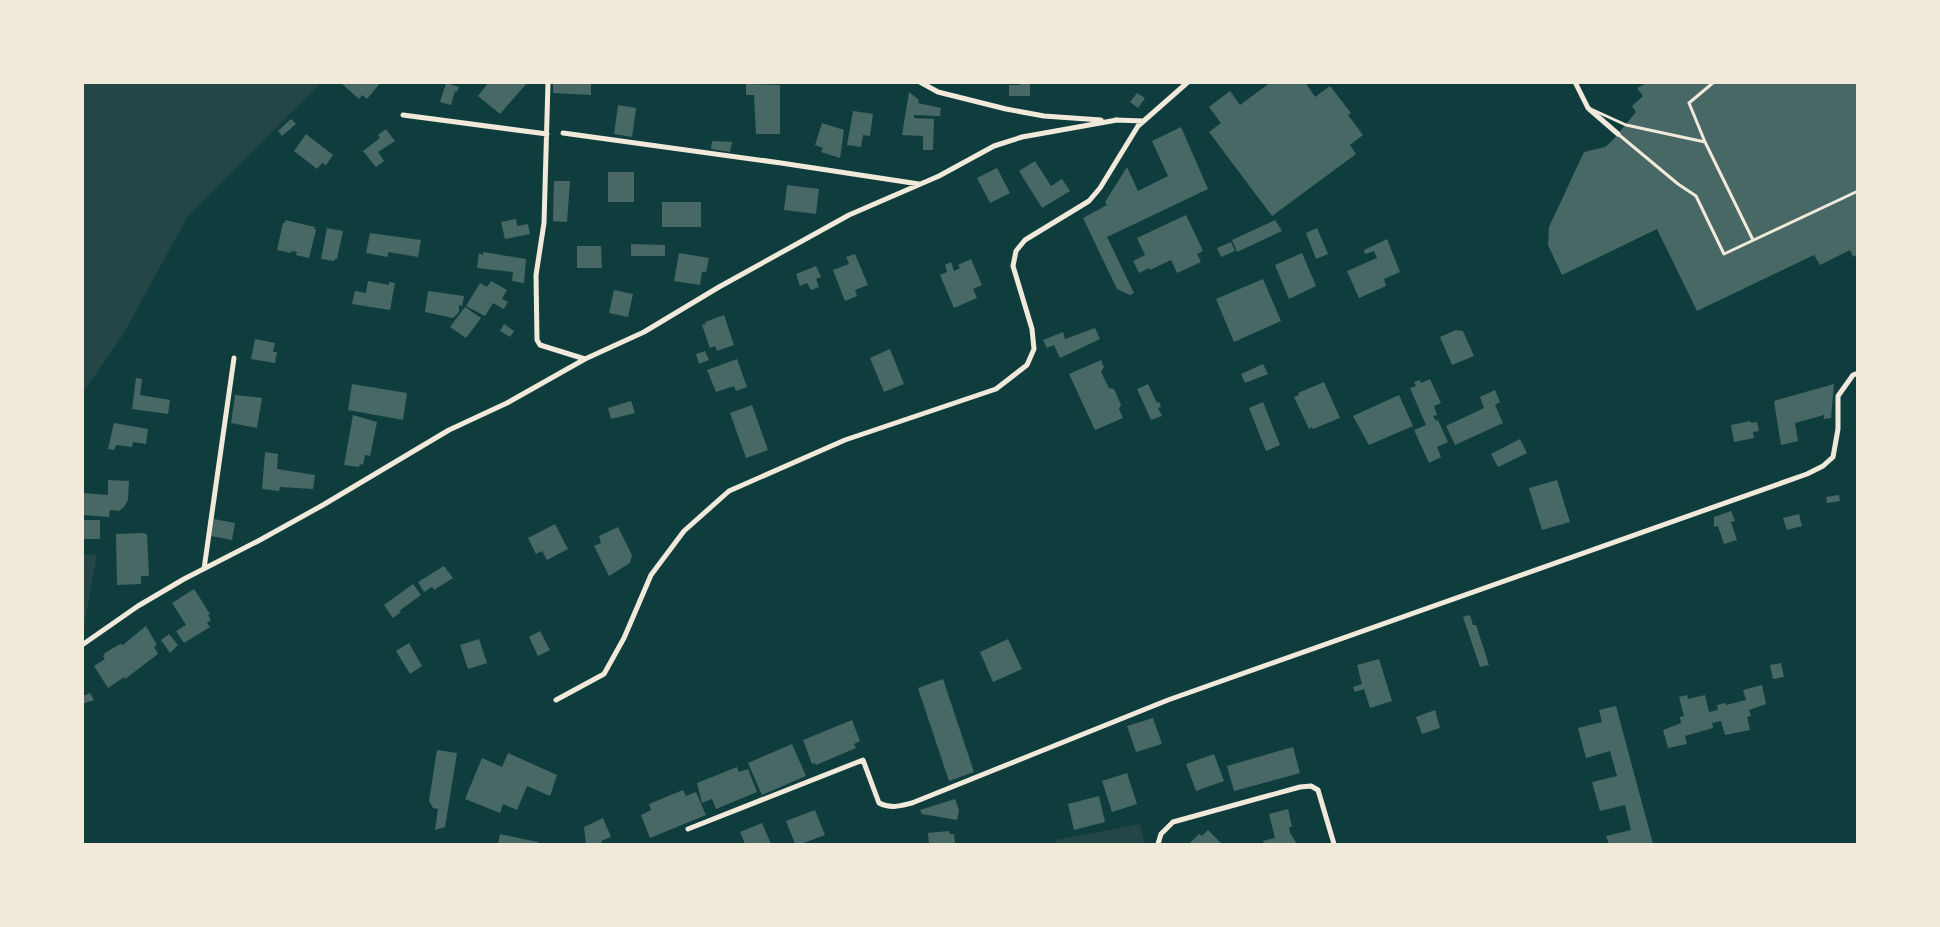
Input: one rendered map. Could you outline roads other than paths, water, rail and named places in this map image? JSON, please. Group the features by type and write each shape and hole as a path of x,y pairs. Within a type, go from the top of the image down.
{"street":[{"path":"548,82 544,223 536,275 537,340 540,345 585,360"},
{"path":"920,82 938,92 1006,109 1044,116 1144,120"},
{"path":"556,700 604,674 624,638 651,576 684,531 729,491 845,440 996,389 1014,377 1027,365 1034,350 1033,336 1013,266 1016,251 1025,240 1089,201 1100,188 1138,126 1188,82"},
{"path":"1575,82 1588,108 1618,134"},
{"path":"403,115 547,134"},
{"path":"82,646 138,606 204,568 323,506 449,430 644,332 718,287 849,215 919,184 994,146 1022,137 1117,120"},
{"path":"563,133 919,184"},
{"path":"204,568 234,358"},
{"path":"688,829 863,760 879,803 886,807 896,807 912,803 1168,700 1807,474 1823,466 1833,457 1838,429 1838,396 1853,375 1858,373"},
{"path":"1158,844 1161,834 1173,822 1300,787 1310,786 1318,790 1334,844"}],"lane":[{"path":"1714,82 1688,103 1753,240"},
{"path":"1588,108 1626,125 1705,142"},
{"path":"1618,134 1678,184 1696,196 1724,254 1858,191"}]}
